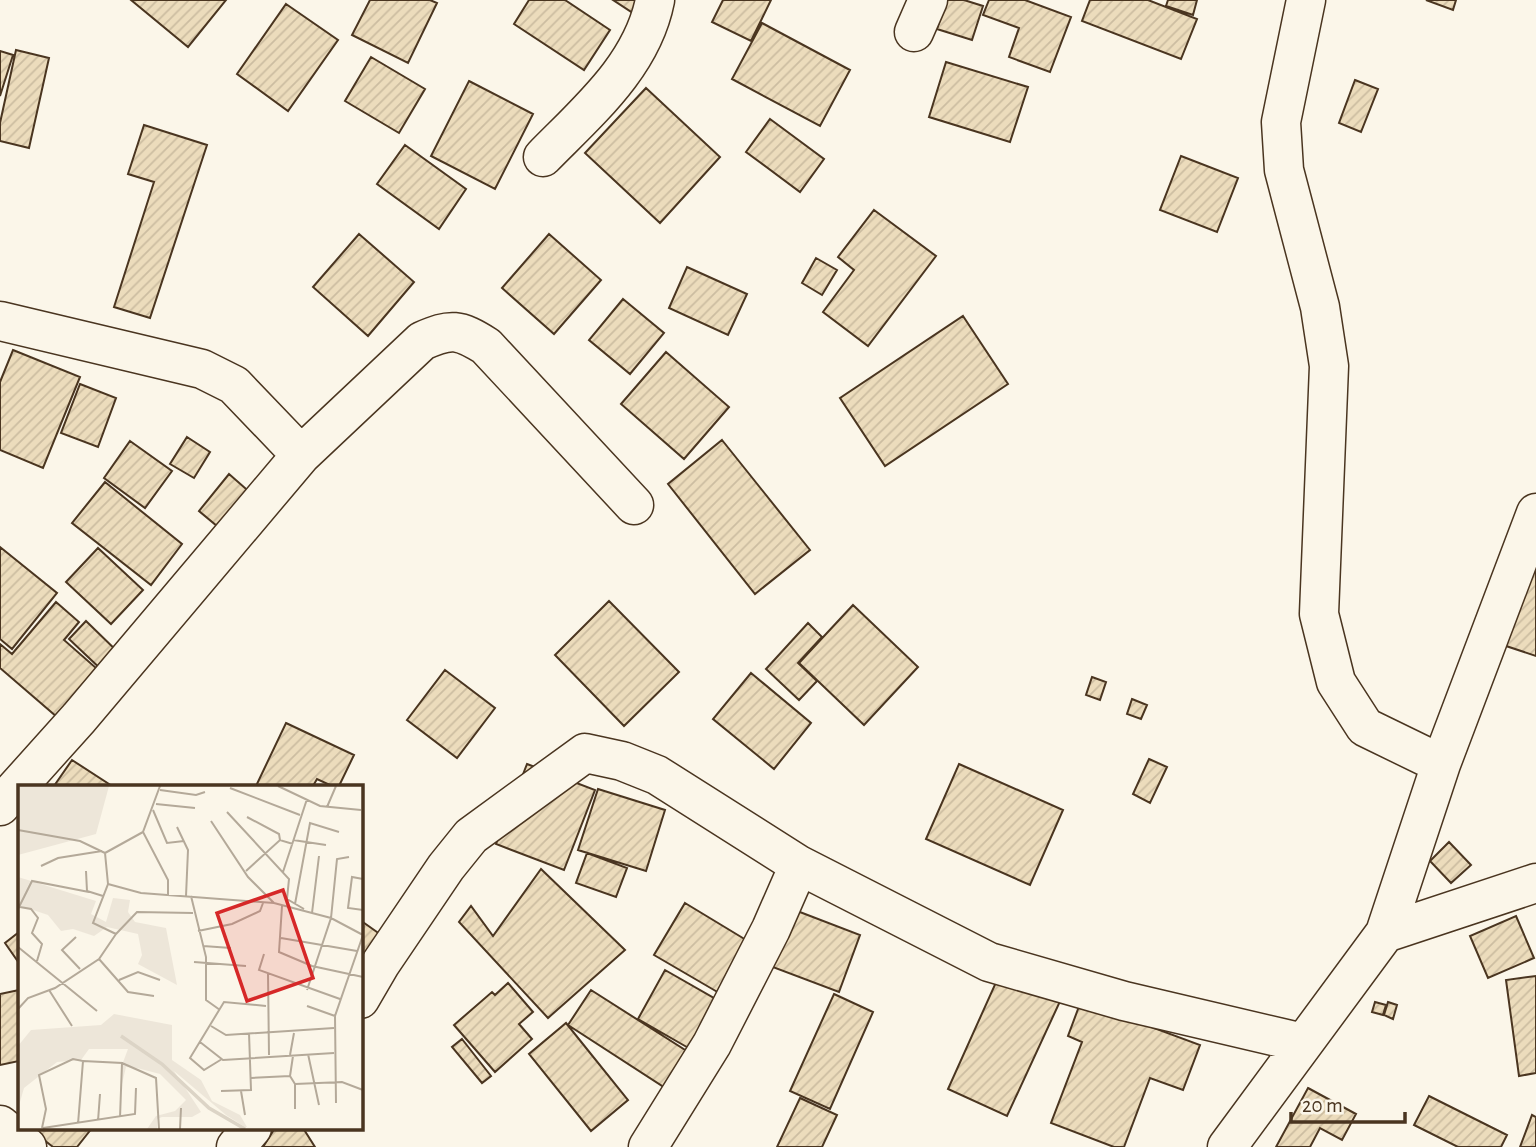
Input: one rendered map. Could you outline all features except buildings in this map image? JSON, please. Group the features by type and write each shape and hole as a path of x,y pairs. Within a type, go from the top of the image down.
{"street":[{"path":"543,157 621,77 651,20 655,0"},
{"path":"1306,0 1281,122 1284,170 1320,307 1329,366 1319,614 1336,682 1364,727 1441,764"},
{"path":"0,321 202,369 234,385 301,455"},
{"path":"19,785 79,718 301,455 422,341 444,332 467,334 486,346 634,505"},
{"path":"1227,1147 1385,933 1441,764 1536,513"},
{"path":"362,996 446,867 471,836 585,752 622,761 657,775 799,865 989,962 1124,1001 1303,1044"},
{"path":"0,806 18,786"},
{"path":"648,1147 712,1044 771,929 799,865"},
{"path":"1385,933 1536,883"},
{"path":"0,1125 27,1147"},
{"path":"236,1147 250,1130"}]}
